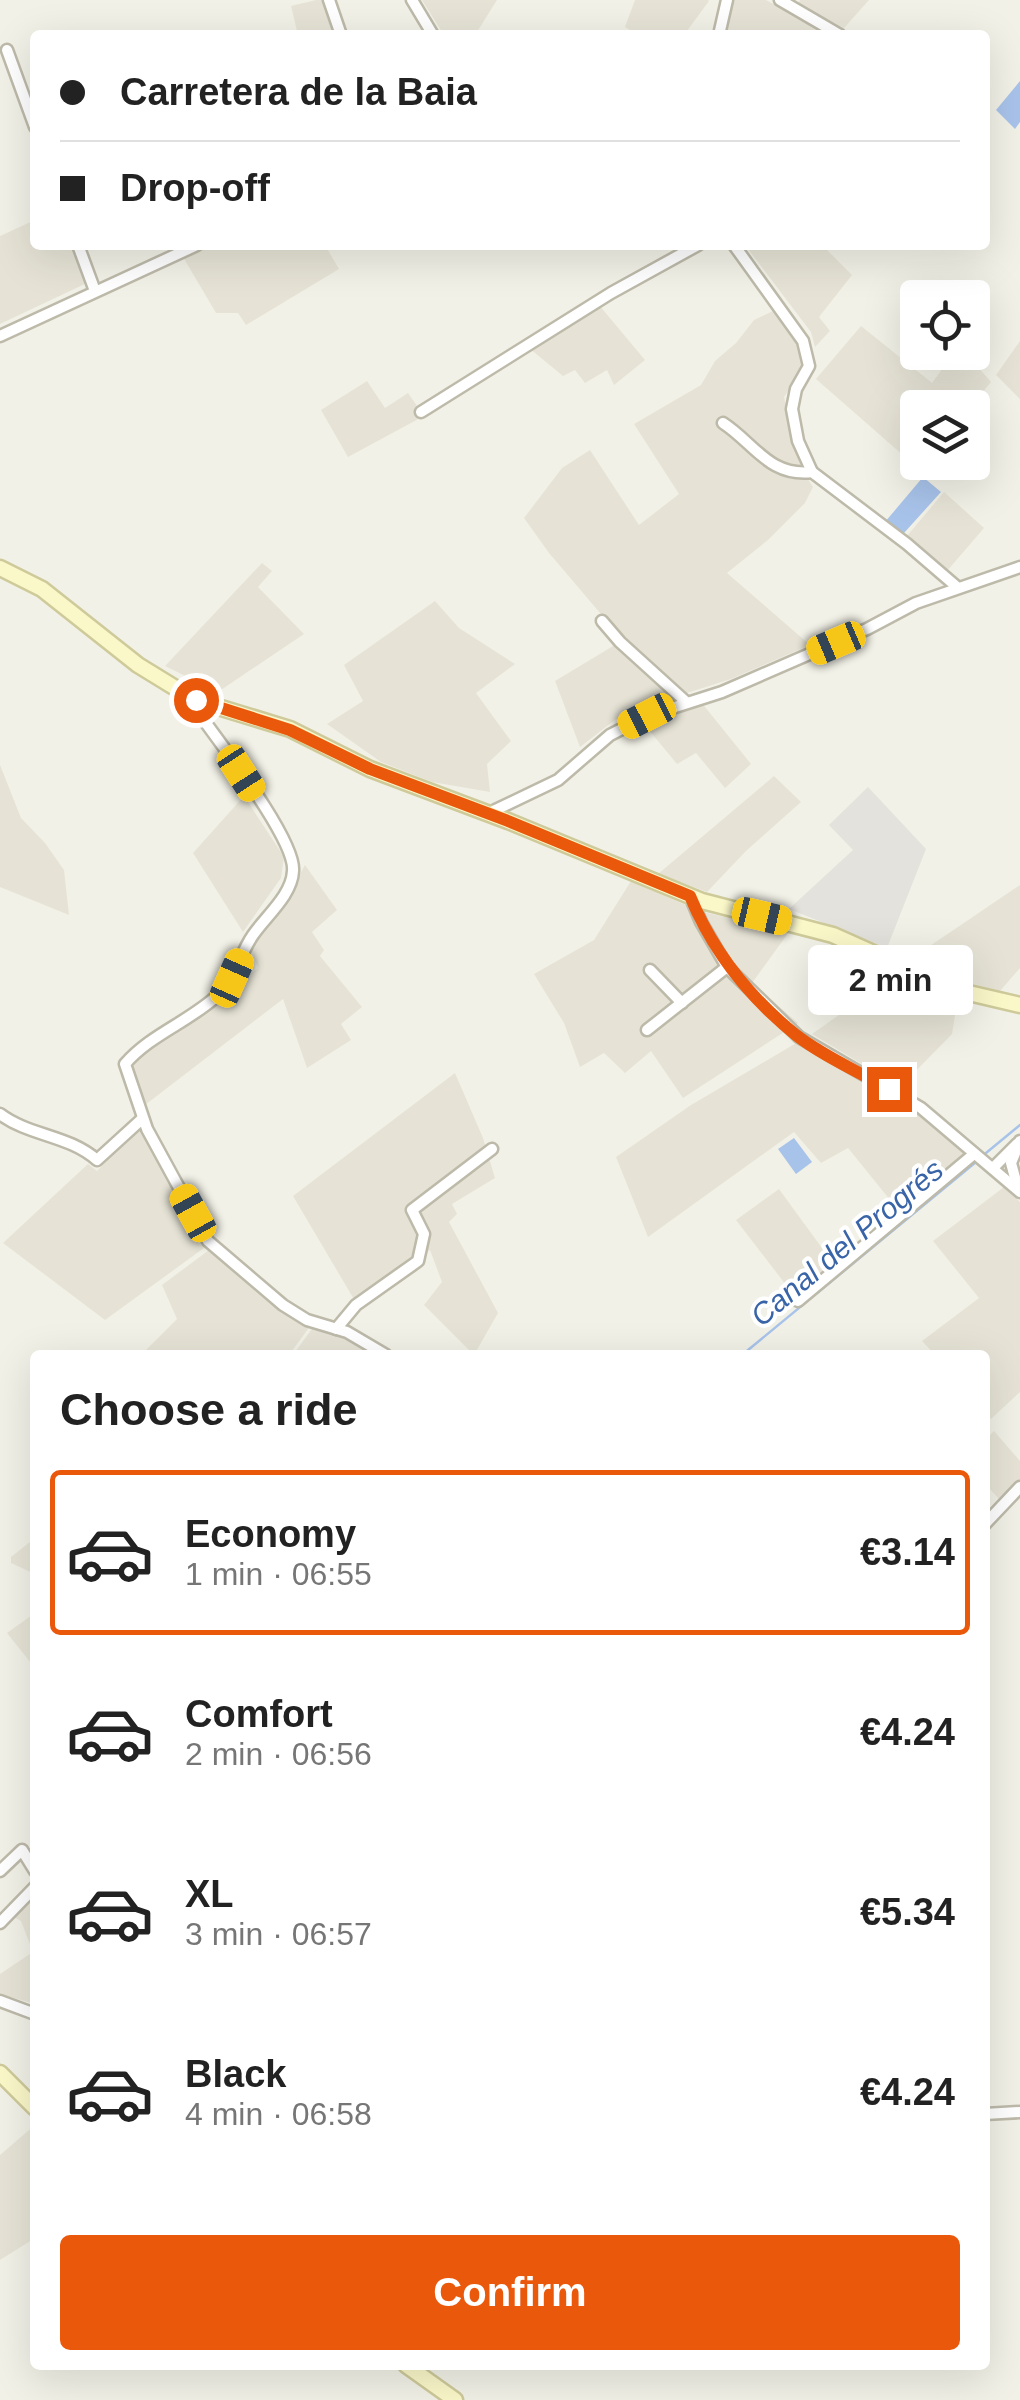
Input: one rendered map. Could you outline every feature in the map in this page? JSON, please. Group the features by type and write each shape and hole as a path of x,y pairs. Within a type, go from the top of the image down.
{"main road":[{"path":"0,568 42,588 138,665 196,700 290,730 370,769 690,896 833,935 956,990 1020,1005"},
{"path":"0,2073 30,2103"},
{"path":"413,2370 455,2400"}],"street":[{"path":"329,0 339,30"},
{"path":"412,0 430,30"},
{"path":"720,30 728,0"},
{"path":"780,0 831,30"},
{"path":"7,50 30,113"},
{"path":"80,250 95,291"},
{"path":"0,336 186,250"},
{"path":"421,412 611,293 689,250"},
{"path":"738,250 803,341 808,366 796,389 792,409 798,442 812,472 957,587"},
{"path":"723,423 758,456 795,474 812,472"},
{"path":"487,814 558,780 610,736 685,701 722,692 957,587 1020,567"},
{"path":"602,621 685,701"},
{"path":"196,700 203,719 284,839 294,869 288,890 250,940 232,978 218,995 140,1046 125,1064 142,1119 208,1241 282,1306 377,1350"},
{"path":"690,896 727,967 798,1037 921,1108 1020,1191"},
{"path":"648,1030 727,967"},
{"path":"650,970 682,1002"},
{"path":"0,1114 10,1122 81,1146 97,1160 142,1119"},
{"path":"996,1170 1020,1141"},
{"path":"1020,1141 1011,1163 1020,1191"},
{"path":"336,1328 356,1305 418,1261 424,1234 412,1210 492,1149"},
{"path":"798,1301 974,1154"},
{"path":"990,1519 1020,1487"},
{"path":"0,1871 22,1850 30,1862"},
{"path":"0,1923 30,1892"},
{"path":"0,2001 30,2012"},
{"path":"990,2114 1020,2112"}],"shaded area":[{"path":"323,0 333,30 297,30 291,6"},
{"path":"422,0 497,0 478,30 441,30"},
{"path":"635,0 709,1 688,30 625,27"},
{"path":"733,0 766,0 822,30 727,30"},
{"path":"800,0 869,0 844,28 798,4"},
{"path":"30,222 30,250 74,250 87,283 0,324 0,236"},
{"path":"199,250 328,250 339,269 246,325 238,313 216,313 183,257"},
{"path":"749,250 827,250 852,275 819,317 830,331 815,347 811,332"},
{"path":"599,305 645,360 614,385 607,370 585,383 575,370 563,376 529,348"},
{"path":"777,309 798,343 806,365 784,397 801,468 813,487 805,503 768,540 727,573 810,645 731,679 624,713 580,747 555,681 623,640 524,518 562,468 590,450 639,525 679,494 634,424 701,385 715,361 754,320"},
{"path":"861,326 900,357 900,370 916,370 932,383 942,370 981,370 991,382 984,390 900,390 900,452 816,379"},
{"path":"1020,341 1020,399 996,375"},
{"path":"367,381 385,408 408,393 424,416 348,457 321,410"},
{"path":"944,492 984,528 947,571 907,536"},
{"path":"262,563 272,571 258,587 304,634 218,692 165,666"},
{"path":"435,601 459,628 515,664 476,693 511,741 487,764 490,792 432,782 381,762 327,724 363,701 344,665"},
{"path":"701,702 751,764 725,788 696,753 677,764 644,724"},
{"path":"0,765 21,818 64,870 69,915 0,887"},
{"path":"774,776 801,802 707,892 658,874"},
{"path":"868,787 926,849 887,948 789,909 853,850 829,825"},
{"path":"244,796 284,857 281,878 243,932 193,853"},
{"path":"305,865 337,910 312,932 324,950 320,956 362,1007 341,1024 351,1040 307,1068 283,999 145,1105 133,1070 135,1061 258,968 250,947"},
{"path":"631,881 699,911 789,932 752,983 798,1023 683,1098 651,1051 625,1073 604,1053 580,1067 564,1023 534,974 594,940"},
{"path":"1020,885 1020,968 1000,991 962,981 915,956"},
{"path":"892,967 957,1003 952,1034 900,1087 812,1034 863,998"},
{"path":"798,1042 918,1111 968,1155 899,1211 848,1148 821,1163 794,1132 648,1237 616,1157 691,1105"},
{"path":"455,1073 483,1138 495,1178 452,1204 457,1214 449,1222 498,1313 477,1350 469,1350 424,1305 442,1282 430,1250 355,1301 293,1196"},
{"path":"143,1130 204,1248 105,1320 3,1243 88,1164 97,1171 130,1136"},
{"path":"1004,1187 1020,1202 1020,1392 991,1419 990,1350 930,1350 922,1341 979,1298 933,1241"},
{"path":"779,1189 830,1259 825,1274 796,1298 736,1220"},
{"path":"209,1250 311,1325 293,1350 146,1350 177,1319 162,1285"},
{"path":"314,1326 349,1338 367,1350 297,1350"},
{"path":"994,1431 1020,1461 1020,1479 1001,1501 990,1489 990,1435"},
{"path":"30,1542 30,1572 11,1563 11,1557"},
{"path":"30,1617 30,1662 7,1633"},
{"path":"30,1898 30,1944 21,1921 12,1916"},
{"path":"30,1954 30,2003 0,1994 0,1974"},
{"path":"30,2129 30,2241 0,2260 0,2155"}],"water":[{"path":"1020,81 1020,122 1015,129 996,110"},
{"path":"920,480 927,480 941,492 904,533 885,522"},
{"path":"794,1138 812,1162 796,1174 778,1149"}],"waterway":[{"path":"986,1153 1020,1125"},
{"name":"Canal del Progrés","path":"748,1350 976,1162"}],"route":[{"path":"196,700 290,730 370,769 690,896 727,967 770,1010 798,1037 889,1089"}]}
